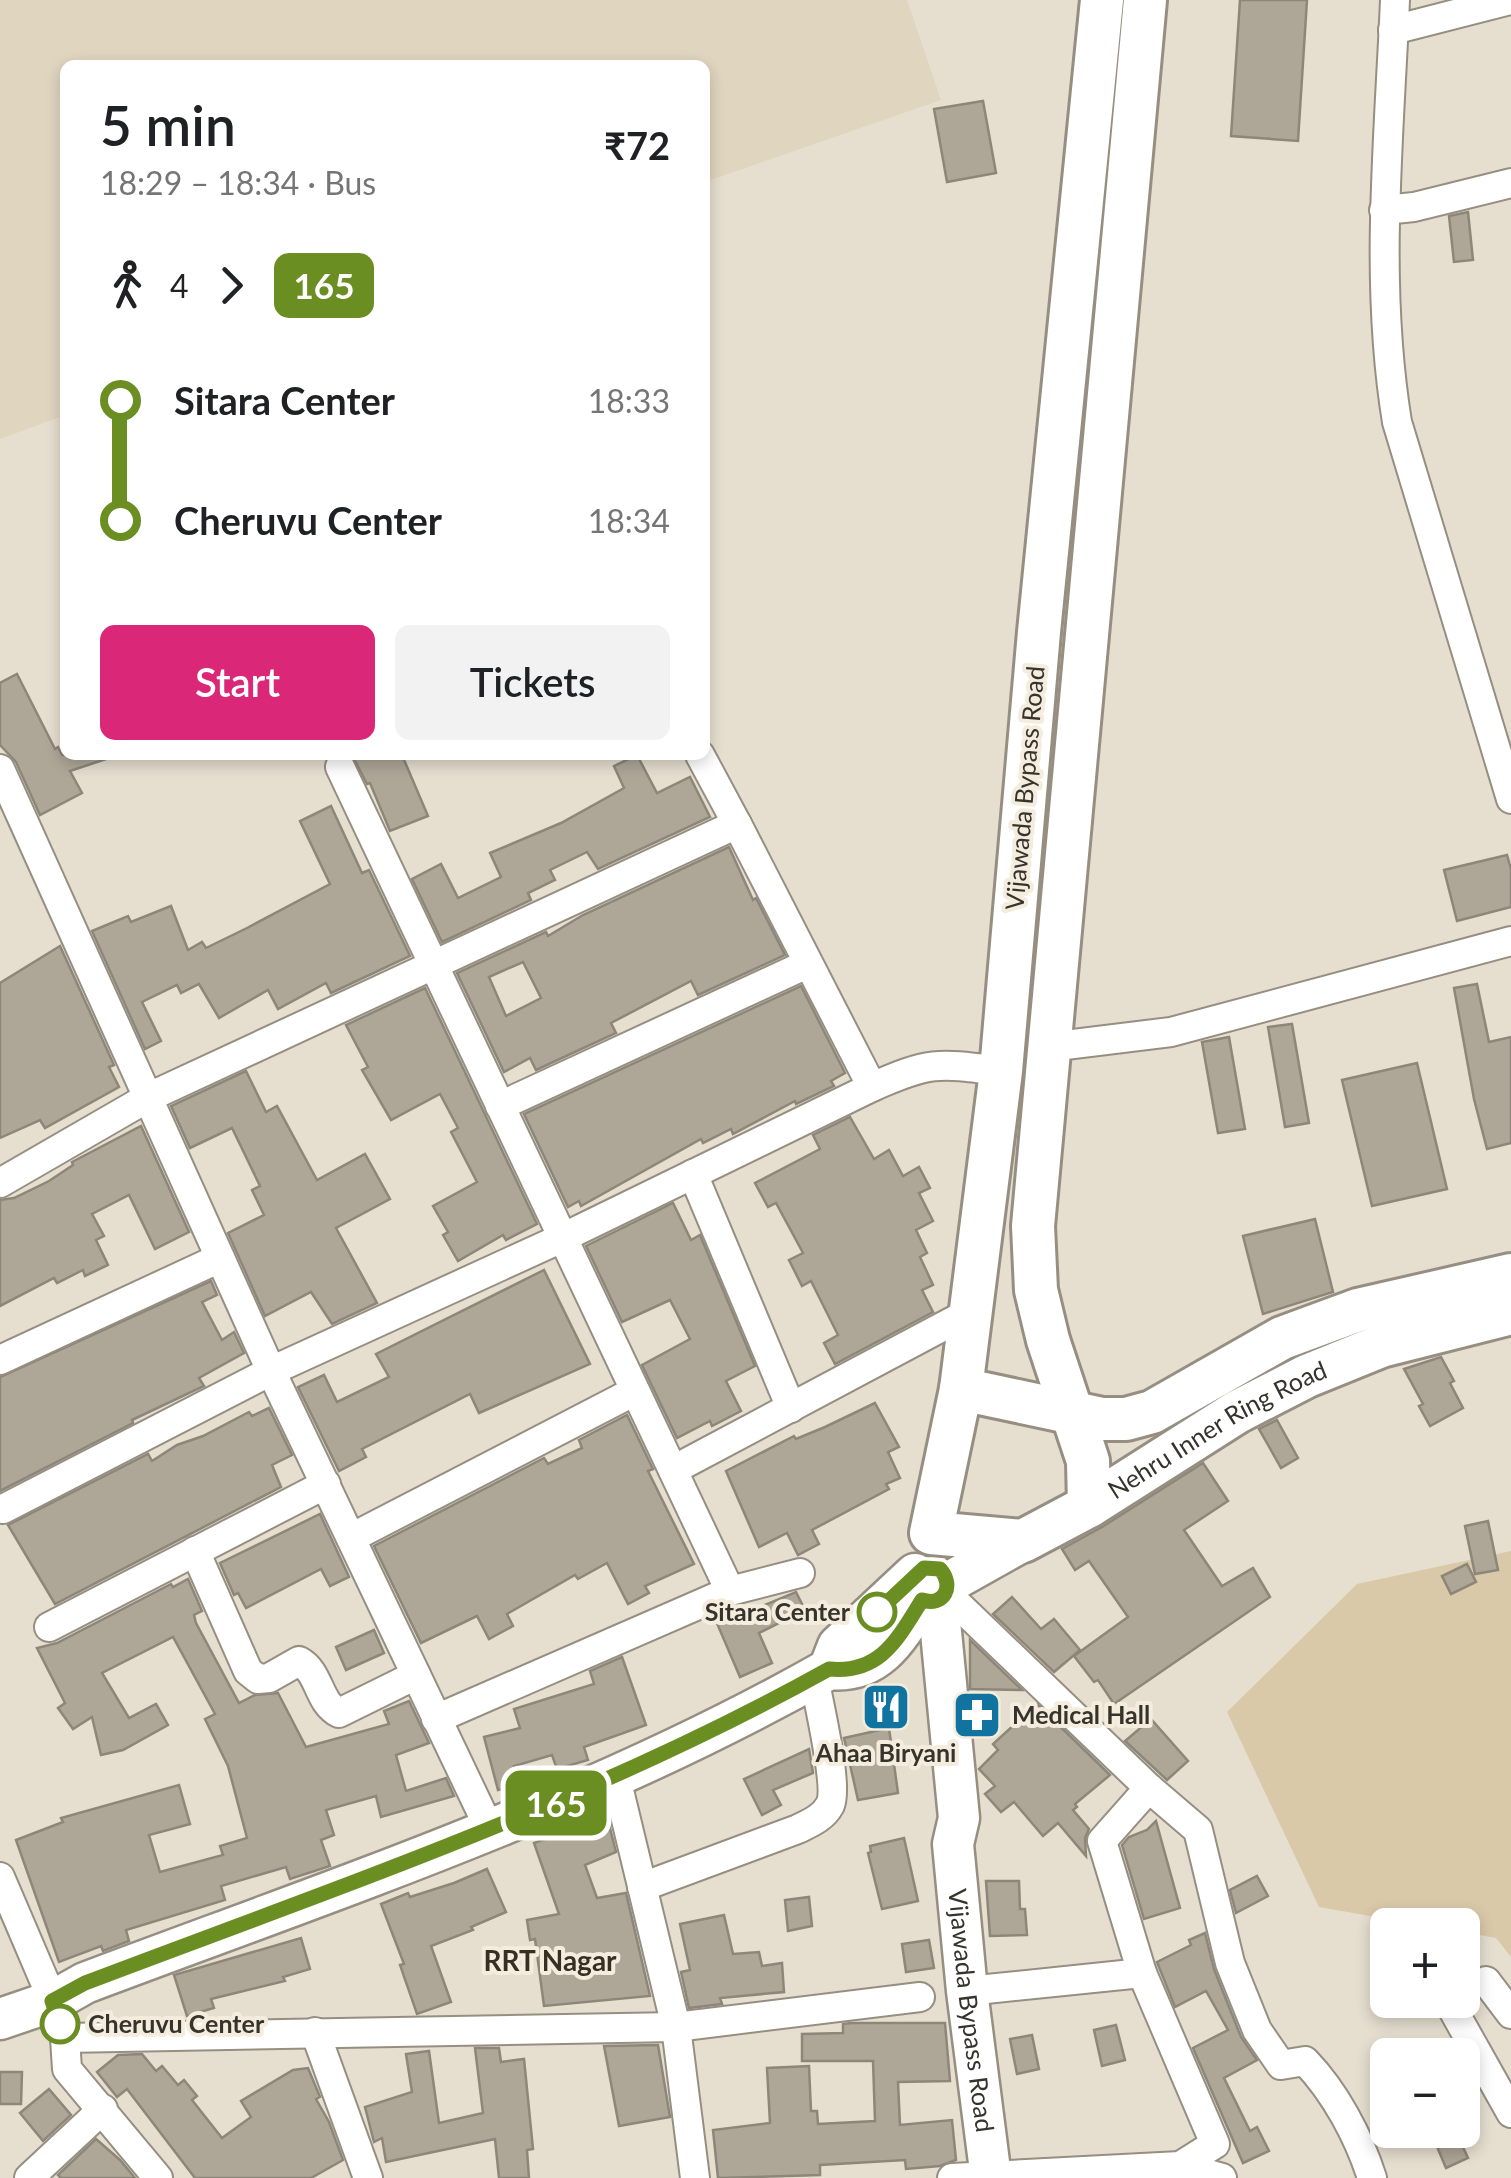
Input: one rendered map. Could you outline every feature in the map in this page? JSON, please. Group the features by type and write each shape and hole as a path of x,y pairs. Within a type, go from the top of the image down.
{"main road":[{"name":"Vijawada Bypass Road","path":"931,1579 961,1389 1001,1071 1038,632 1102,0"},
{"name":"Vijawada Bypass Road","path":"1089,1506 1088,1461 1036,1290 1032,1226 1145,0"},
{"name":"Nehru Inner Ring Road","path":"961,1389 1102,1419 1126,1419 1152,1412 1282,1338 1358,1310 1511,1275"},
{"name":"Nehru Inner Ring Road","path":"931,1579 1022,1541 1089,1506 1237,1412 1306,1376 1380,1346 1511,1313"}],"street":[{"path":"1394,0 1384,169 1384,326 1397,422 1511,799"},
{"path":"1393,30 1510,0"},
{"path":"1384,210 1414,207 1511,184"},
{"path":"703,760 872,1088"},
{"path":"340,768 730,1591"},
{"path":"0,769 271,1372 490,1830"},
{"path":"0,1183 149,1097 737,824"},
{"path":"1049,1047 1171,1032 1511,941"},
{"path":"500,1106 808,964"},
{"path":"3,1509 271,1372 562,1238 872,1088 926,1065 1001,1071"},
{"path":"693,1174 791,1408"},
{"path":"0,1360 220,1258"},
{"path":"673,1470 970,1312"},
{"path":"351,1538 636,1391"},
{"path":"49,1627 326,1484"},
{"path":"195,1551 248,1671 258,1679 268,1678 300,1661 308,1666 329,1708 339,1713 416,1675"},
{"path":"436,1719 730,1591 800,1573"},
{"path":"59,2020 85,1983 490,1830 616,1778 822,1673 838,1646 931,1579 1198,1830 1230,1962 1257,2030 1281,2065 1305,2061 1316,2073 1357,2139 1372,2178"},
{"name":"Vijawada Bypass Road","path":"931,1579 959,1818 953,1844 978,2177"},
{"path":"642,1887 798,1829 818,1818 831,1804 822,1673"},
{"path":"616,1778 676,2027 695,2178"},
{"path":"1150,1788 1102,1840 1142,1973 1215,2144 1180,2166"},
{"path":"0,1877 59,2020 67,2069 158,2178"},
{"path":"967,1991 1142,1973"},
{"path":"1486,1981 1511,2014"},
{"path":"0,2018 315,2032 676,2027 920,1997"},
{"path":"1458,2018 1511,2113"},
{"path":"315,2032 368,2178"},
{"path":"29,2178 104,2110"},
{"path":"978,2177 1180,2166 1222,2178"}],"shaded area":[{"path":"0,0 907,0 941,100 710,180 710,60 60,60 60,417 0,439"},
{"path":"1511,1551 1511,1957 1496,1938 1480,1935 1480,1908 1370,1908 1370,1916 1319,1907 1227,1712 1357,1584"}],"building":[{"path":"1240,0 1307,0 1298,141 1231,136"},
{"path":"983,101 996,173 947,182 934,109"},
{"path":"1468,212 1473,260 1454,262 1449,216"},
{"path":"17,674 55,749 60,751 60,760 103,760 70,771 82,793 40,815 16,762 0,745 0,683"},
{"path":"355,760 404,760 428,816 390,831 370,783 367,784"},
{"path":"640,760 657,793 690,777 710,817 598,869 587,852 550,870 555,880 528,893 531,900 442,942 412,879 441,864 458,898 501,877 490,853 561,823 624,788 614,766"},
{"path":"331,806 362,873 369,870 410,956 331,993 326,983 278,1009 268,990 219,1018 199,984 181,993 177,985 142,1002 161,1041 145,1049 92,931 128,916 131,922 171,906 188,950 202,942 206,948 247,928 330,884 300,821"},
{"path":"729,847 753,900 756,898 785,955 698,995 691,981 611,1023 616,1033 536,1070 530,1058 504,1072 457,973 546,932 548,936 583,915","holes":["523,962 541,998 506,1016 489,977"]},
{"path":"1507,855 1511,907 1457,921 1444,870"},
{"path":"60,946 114,1065 109,1067 119,1087 45,1128 40,1120 0,1138 0,983"},
{"path":"1477,984 1489,1042 1511,1037 1511,1143 1487,1149 1454,988"},
{"path":"801,986 845,1073 831,1081 834,1086 796,1104 795,1101 733,1134 731,1129 703,1143 701,1139 581,1206 579,1201 568,1207 524,1114"},
{"path":"425,988 537,1224 506,1240 503,1235 458,1261 433,1206 477,1182 451,1132 458,1128 440,1094 391,1120 362,1070 368,1067 346,1025"},
{"path":"1292,1024 1309,1123 1285,1127 1268,1027"},
{"path":"1229,1037 1245,1129 1218,1133 1202,1042"},
{"path":"1417,1063 1447,1189 1372,1206 1342,1080"},
{"path":"246,1071 266,1112 277,1106 317,1180 365,1154 390,1199 336,1228 377,1303 332,1324 311,1292 265,1316 228,1233 264,1215 252,1190 260,1186 232,1128 190,1148 171,1106"},
{"path":"850,1117 874,1159 889,1150 903,1176 919,1167 930,1188 919,1193 933,1221 916,1230 927,1253 920,1257 933,1285 922,1290 933,1312 835,1364 824,1343 838,1335 811,1281 802,1286 789,1260 803,1253 776,1203 768,1207 755,1183 820,1149 813,1135"},
{"path":"141,1126 189,1232 155,1249 129,1195 92,1214 104,1236 96,1240 108,1265 85,1276 83,1270 57,1283 54,1278 0,1306 0,1200 14,1198 49,1181 72,1162"},
{"path":"673,1203 691,1240 700,1235 755,1366 726,1381 741,1411 677,1438 642,1365 690,1339 670,1300 622,1322 586,1246"},
{"path":"1315,1219 1333,1292 1263,1314 1243,1236"},
{"path":"544,1270 590,1364 479,1413 470,1394 362,1449 366,1457 339,1471 298,1387 324,1375 337,1402 389,1377 376,1354"},
{"path":"211,1281 217,1295 202,1302 222,1340 234,1332 244,1353 199,1378 204,1386 0,1491 0,1377"},
{"path":"1441,1357 1463,1408 1430,1426 1404,1369"},
{"path":"875,1403 899,1447 888,1452 900,1478 886,1484 889,1489 812,1530 819,1544 798,1555 787,1533 759,1547 726,1471 794,1436 796,1439"},
{"path":"269,1408 292,1455 272,1465 281,1487 55,1604 8,1525 148,1454 152,1461 177,1445 249,1412 252,1416"},
{"path":"627,1415 653,1469 648,1471 694,1564 645,1586 649,1593 628,1604 607,1563 578,1579 575,1575 507,1614 513,1626 489,1639 477,1616 421,1643 374,1546 544,1458 548,1464 582,1448 579,1440"},
{"path":"1277,1420 1298,1458 1281,1468 1259,1429"},
{"path":"1203,1463 1228,1501 1184,1530 1222,1586 1253,1568 1270,1597 1114,1704 1098,1680 1094,1682 1074,1656 1128,1617 1089,1561 1075,1570 1062,1549"},
{"path":"320,1514 349,1577 330,1586 321,1569 246,1608 238,1593 234,1595 220,1563"},
{"path":"1488,1521 1498,1570 1475,1574 1465,1526"},
{"path":"1467,1564 1476,1582 1451,1594 1442,1576"},
{"path":"188,1579 202,1611 194,1615 196,1623 239,1703 255,1695 278,1693 306,1747 389,1724 384,1711 409,1701 429,1743 396,1755 406,1791 446,1778 454,1796 381,1817 376,1796 326,1810 334,1835 321,1840 330,1866 290,1879 286,1867 221,1886 225,1900 126,1930 129,1941 103,1951 101,1946 59,1962 16,1840 63,1822 61,1818 179,1785 190,1824 149,1835 160,1872 223,1855 220,1846 247,1838 228,1766 205,1719 215,1714 173,1637 102,1673 129,1718 156,1704 168,1725 123,1750 101,1755 92,1717 73,1729 58,1708 65,1703 37,1648 57,1643"},
{"path":"796,1592 805,1610 759,1633 772,1663 740,1677 716,1621"},
{"path":"1012,1597 1041,1629 1054,1619 1080,1650 1054,1672 993,1614"},
{"path":"374,1630 384,1653 346,1670 336,1647"},
{"path":"970,1640 1022,1690 970,1689"},
{"path":"622,1657 646,1725 584,1747 588,1760 557,1769 552,1755 514,1766 519,1785 498,1790 484,1737 520,1728 514,1709 594,1684 590,1671"},
{"path":"1037,1704 1110,1775 1073,1810 1089,1829 1086,1856 1058,1823 1043,1836 1014,1802 1001,1812 985,1794 995,1786 979,1769 998,1750 993,1744"},
{"path":"1151,1719 1188,1761 1167,1780 1125,1741"},
{"path":"889,1728 898,1793 858,1800 844,1738"},
{"path":"809,1749 813,1773 773,1790 781,1805 762,1815 744,1779"},
{"path":"605,1809 616,1852 585,1865 597,1898 626,1893 650,1996 544,2006 535,1939 530,1940 527,1920 559,1914 534,1843 579,1827 577,1821"},
{"path":"1156,1821 1180,1908 1144,1919 1122,1845"},
{"path":"904,1838 918,1901 882,1909 868,1853 870,1846"},
{"path":"487,1869 506,1912 431,1946 451,2002 417,2014 400,1965 404,1964 381,1904"},
{"path":"1257,1876 1268,1896 1236,1913 1230,1890"},
{"path":"986,1881 1019,1881 1020,1909 1025,1909 1027,1935 990,1936"},
{"path":"809,1897 812,1926 788,1931 785,1900"},
{"path":"724,1915 733,1954 759,1952 762,1966 782,1963 784,1992 720,1998 722,2004 689,2008 681,1972 690,1970 680,1924"},
{"path":"1205,1933 1214,1969 1241,2037 1257,2060 1224,2078 1250,2131 1257,2127 1269,2151 1243,2163 1193,2048 1228,2030 1206,1991 1175,2007 1157,1962 1191,1945 1189,1940"},
{"path":"301,1938 310,1969 283,1977 285,1981 211,1999 214,2008 187,2016 174,1975"},
{"path":"929,1940 934,1968 906,1972 902,1944"},
{"path":"945,2023 950,2081 898,2082 900,2125 952,2120 956,2160 940,2166 906,2169 905,2160 820,2165 820,2175 718,2178 713,2130 770,2123 767,2068 809,2066 811,2111 817,2111 818,2124 875,2121 873,2061 802,2061 802,2034 843,2033 843,2024"},
{"path":"1116,2025 1125,2060 1102,2066 1094,2030"},
{"path":"1032,2035 1039,2069 1017,2074 1010,2039"},
{"path":"658,2045 670,2117 619,2126 604,2046"},
{"path":"475,2048 499,2048 501,2062 524,2059 533,2149 527,2150 529,2178 499,2178 495,2139 386,2162 382,2138 374,2142 365,2107 412,2092 406,2054 429,2051 439,2123 483,2113"},
{"path":"142,2054 156,2071 162,2066 178,2085 184,2080 197,2096 192,2100 222,2138 251,2117 241,2101 293,2070 308,2068 320,2097 316,2099 343,2160 311,2178 195,2178 127,2089 117,2097 97,2072 118,2055"},
{"path":"0,2072 22,2072 21,2104 0,2104"},
{"path":"49,2089 71,2115 43,2141 20,2113"},
{"path":"96,2139 120,2160 135,2178 58,2175"},
{"path":"1438,2148 1463,2148 1468,2158 1446,2168"}],"bus line":[{"name":"165","path":"60,2024 52,2001 85,1983 490,1830 616,1778 829,1669 844,1670 878,1659 888,1652 922,1600 933,1602 943,1598 947,1578 940,1569 924,1568 877,1612"}],"place":[{"name":"Sitara Center","path":"877,1612"},
{"name":"Ahaa Biryani","path":"886,1707"},
{"name":"Medical Hall","path":"977,1715"},
{"name":"Cheruvu Center","path":"60,2024"}],"district":[{"name":"RRT Nagar","path":"550,1961"}]}
